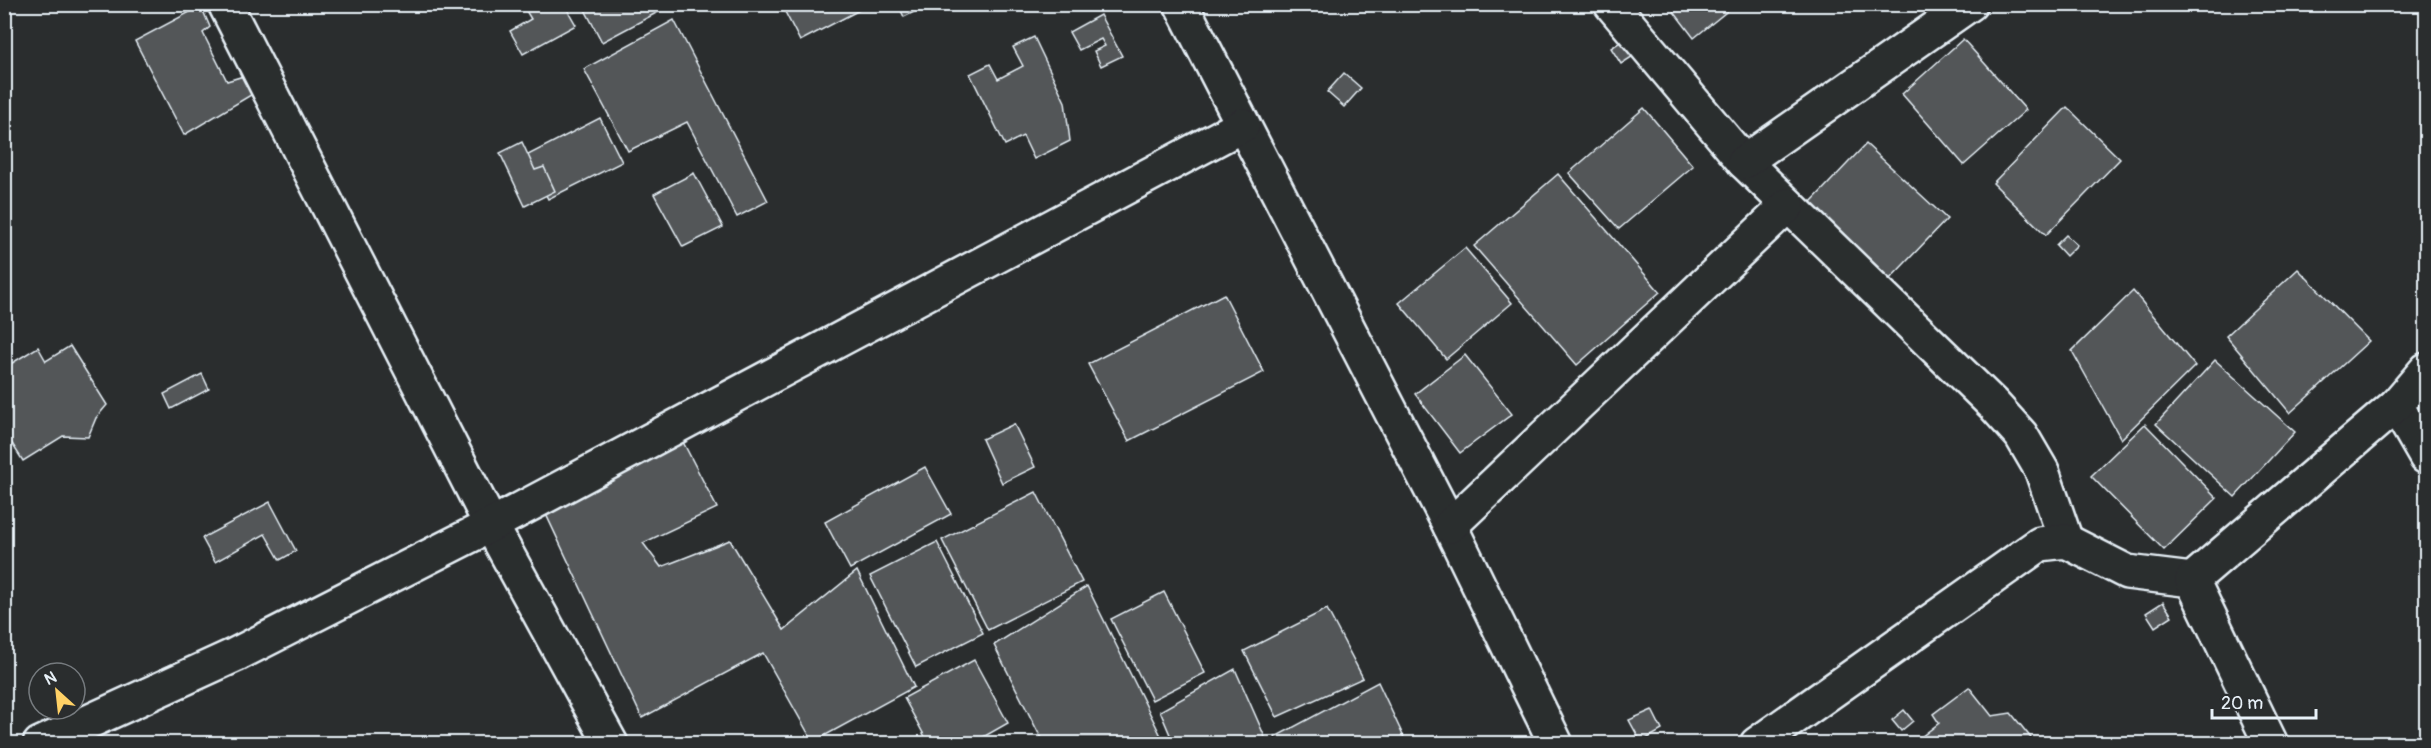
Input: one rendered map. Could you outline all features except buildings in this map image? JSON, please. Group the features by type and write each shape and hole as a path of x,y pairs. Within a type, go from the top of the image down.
{"street":[{"path":"225,4 491,525 582,687 611,744"},
{"path":"1181,4 1450,526 1556,744"},
{"path":"1611,4 1744,162 1993,404 2021,435 2042,471 2066,541"},
{"path":"1744,162 1970,4"},
{"path":"40,744 235,655 491,525 1243,125"},
{"path":"1450,526 1788,205"},
{"path":"1757,744 2040,544 2066,541 2127,572 2192,580 2396,405 2427,370"},
{"path":"2396,405 2427,457"},
{"path":"2192,580 2271,744"}]}
